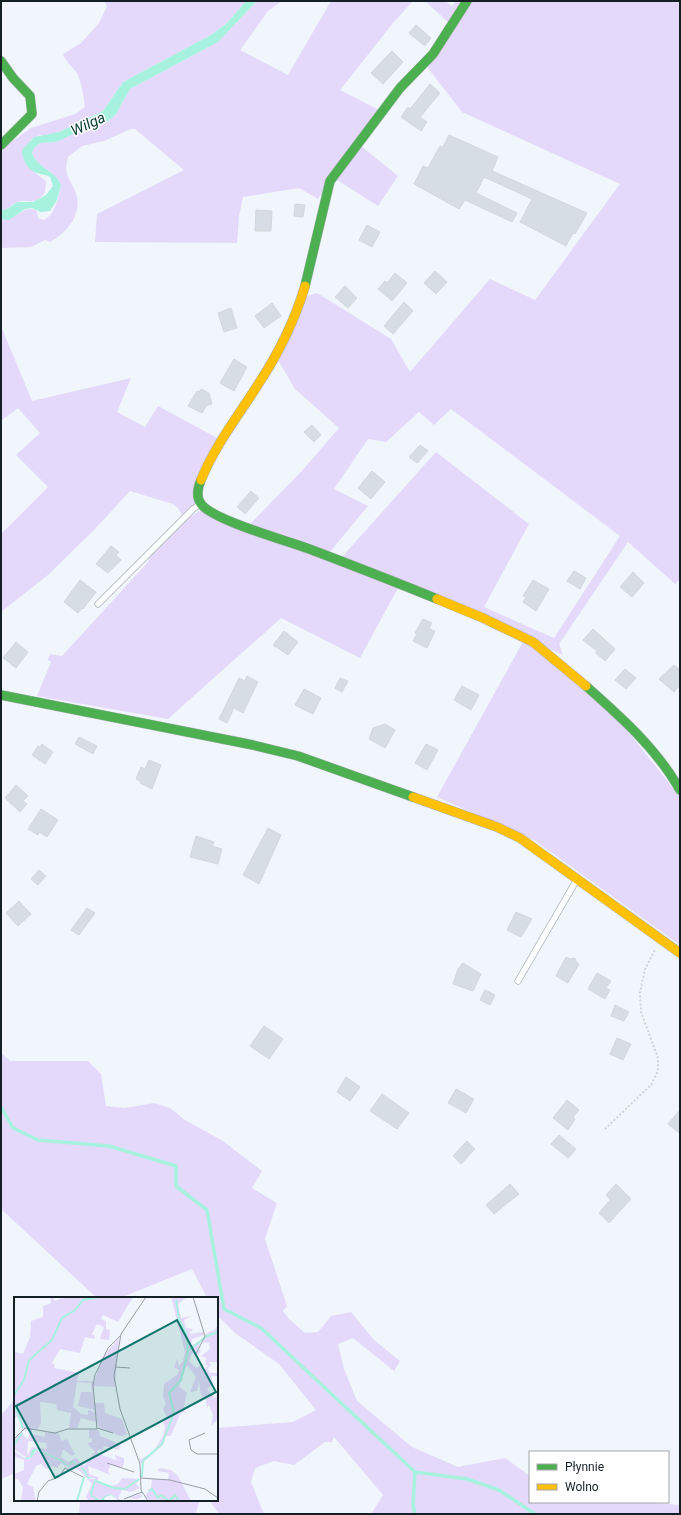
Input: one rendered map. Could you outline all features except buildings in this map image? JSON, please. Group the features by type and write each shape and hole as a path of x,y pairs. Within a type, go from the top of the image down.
{"street":[{"path":"467,1 433,54 400,88 330,181 305,288 289,328 260,382 224,435 206,467 198,487 198,495 201,504 216,516 312,550 401,584 483,618 533,642 565,667 631,726 671,774 680,790"},
{"path":"1,61 13,78 30,96 32,114 1,145"},
{"path":"1,695 246,743 298,756 512,833 577,878 680,954"}],"lane":[{"path":"98,604 193,509 201,504"},
{"path":"518,981 577,878"}],"path":[{"path":"605,1129 651,1085 658,1071 658,1058 641,1012 640,993 645,969 661,939"}],"shaded area":[{"path":"104,1 246,1 227,23 211,35 123,82 103,111 59,132 49,135 40,135 30,140 34,172 46,181 45,192 42,197 35,201 17,202 8,209 1,211 1,149 31,128 75,114 85,107 78,75 63,54 81,43 99,23 107,6"},
{"path":"257,1 282,1 268,11 240,50 288,75 331,1 413,1 393,23 340,90 379,110 318,199 299,188 243,197 239,216 237,243 95,242 97,214 184,170 135,129 131,129 104,141 82,146 68,157 66,170 75,191 78,204 74,218 66,230 50,242 45,240 31,247 1,248 1,219 11,218 28,209 32,209 37,211 38,218 44,220 51,214 56,205 61,185 55,176 34,158 32,153 34,148 40,143 56,142 78,132 106,123 116,114 130,89 218,42"},
{"path":"425,1 445,1 452,6 456,1 462,1 449,23"},
{"path":"470,1 680,1 680,579 675,584 628,542 559,644 563,655 341,558 436,452 529,524 484,607 554,638 620,536 451,409 434,425 419,412 386,442 368,439 334,489 368,506 329,553 249,525 300,473 339,428 295,389 278,360 307,296 317,293 391,339 410,372 490,279 535,300 620,184 462,112 427,67"},
{"path":"361,146 398,176 378,206 337,180"},
{"path":"1,326 32,401 131,378 117,412 145,427 158,406 219,439 195,503 182,515 178,508 173,504 130,491 94,530 48,575 1,612 1,534 48,487 16,455 40,433 18,408 1,421"},
{"path":"204,509 399,586 360,658 281,618 168,719 37,696 51,662 48,660 50,654 62,656 148,562 150,556 175,530 189,518"},
{"path":"524,640 614,714 680,797 680,945 534,840 437,797"},
{"path":"1,1053 10,1061 88,1061 101,1074 106,1106 125,1108 154,1103 170,1108 185,1120 223,1141 262,1171 252,1188 277,1203 265,1239 287,1306 283,1311 289,1319 305,1333 318,1332 331,1316 351,1312 374,1340 400,1361 394,1371 353,1338 338,1344 344,1369 357,1401 412,1447 458,1467 505,1458 529,1475 529,1503 655,1503 680,1505 680,1514 371,1514 383,1495 334,1437 332,1442 325,1442 294,1465 274,1461 255,1468 251,1482 264,1514 219,1514 210,1501 218,1501 218,1428 293,1422 316,1410 279,1364 235,1333 218,1316 218,1297 206,1297 192,1269 122,1297 96,1297 1,1209"},
{"path":"14,1400 14,1473 1,1479 1,1415"},
{"path":"80,1501 200,1501 196,1512 198,1514 79,1514"}],"water":[{"name":"Wilga","path":"246,1 257,1 218,42 130,89 116,114 106,123 78,132 56,142 40,143 34,148 32,153 34,158 55,176 61,185 57,200 50,211 41,212 32,208 25,209 9,220 1,219 1,211 9,208 17,202 33,202 46,195 53,186 50,177 34,172 24,161 22,150 34,137 59,132 103,111 123,82 211,35 227,23"}],"waterway":[{"path":"1,1107 13,1128 38,1140 109,1146 176,1166 176,1186 207,1210 224,1309 261,1328 415,1472 413,1505 415,1514"},
{"path":"415,1472 467,1479 499,1490 535,1514"}],"traffic: fast":[{"path":"305,286 330,181 400,88 433,54 467,1"},
{"path":"1,61 13,78 30,96 32,114 1,145"},
{"path":"201,480 198,492 199,501 209,510 221,517 236,524 312,550 437,599"},
{"path":"586,686 638,734 661,761 680,790"},
{"path":"1,695 253,745 298,756 413,797"}],"traffic: slow":[{"path":"201,480 220,442 266,372 279,349 291,324 305,286"},
{"path":"437,599 483,618 533,642 586,686"},
{"path":"413,797 497,827 520,838 680,953"}]}
